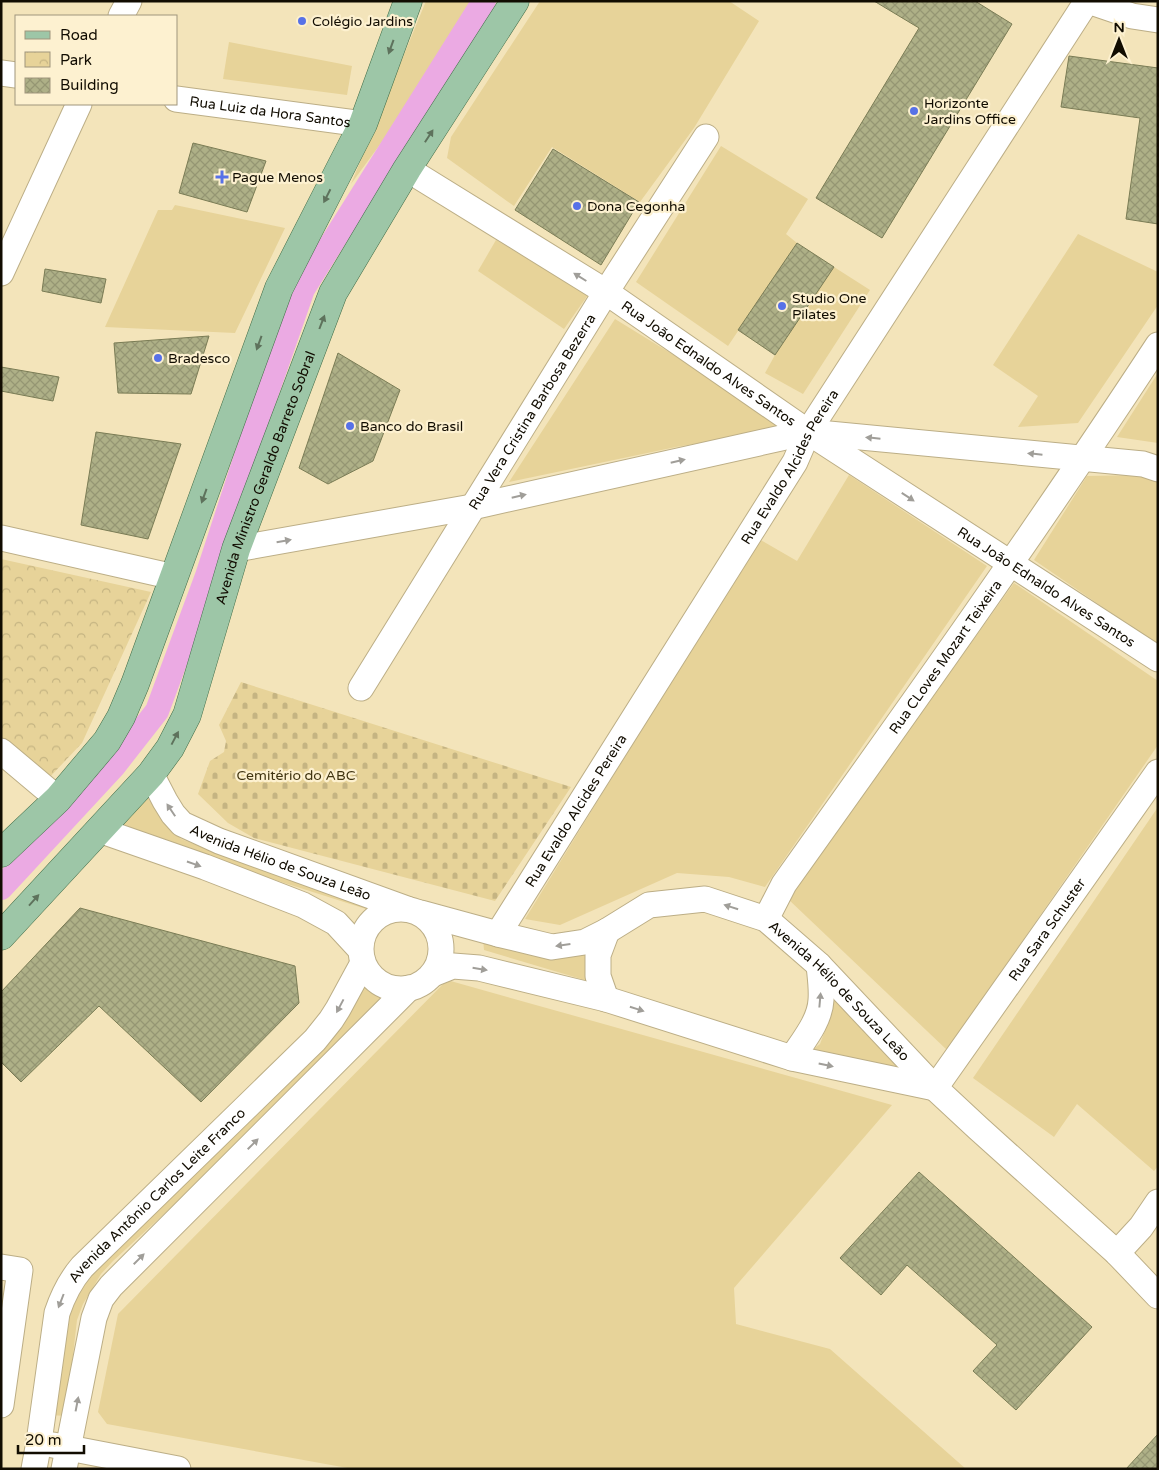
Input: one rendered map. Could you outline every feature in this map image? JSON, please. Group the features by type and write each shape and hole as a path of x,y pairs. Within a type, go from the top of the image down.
{"main road":[{"path":"1,853 58,799 107,741 121,717 135,684 279,288 363,124 408,1"},
{"name":"Avenida Ministro Geraldo Barreto Sobral","path":"1,936 152,774 170,748 188,715 236,549 333,293 407,169 515,1"}],"street":[{"path":"121,15 128,1"},
{"path":"1088,1 1132,16 1158,20"},
{"name":"Rua Evaldo Alcides Pereira","path":"498,934 790,471 808,432 1088,1"},
{"path":"1,73 15,75"},
{"name":"Rua Luiz da Hora Santos","path":"178,99 363,124"},
{"path":"1,273 79,105"},
{"name":"Rua Vera Cristina Barbosa Bezerra","path":"361,688 606,292 706,137"},
{"name":"Rua João Ednaldo Alves Santos","path":"407,169 606,292 808,432 1158,659"},
{"name":"Rua CLoves Mozart Teixeira","path":"766,919 784,884 1011,564 1158,345"},
{"path":"236,549 472,507 808,432 1143,464 1158,468"},
{"path":"1,538 174,577"},
{"path":"1,751 58,799"},
{"name":"Rua Sara Schuster","path":"935,1088 1158,772"},
{"name":"Avenida Hélio de Souza Leão","path":"152,774 165,801 182,824 219,841 414,911 498,934 552,946 585,942 649,905 706,899 766,919 819,964 935,1088 1117,1253 1158,1296"},
{"path":"99,830 205,867 303,905 336,923 362,956 370,975 382,984 395,988 409,988 422,983 433,974 439,962 442,948 439,934 432,922 414,911"},
{"name":"Avenida Antônio Carlos Leite Franco","path":"34,1469 57,1313 70,1280 315,1040 335,1015 362,956 363,936 370,923 380,914 393,909 414,911"},
{"path":"606,1000 598,976 598,955 607,931"},
{"path":"792,1058 813,1026 822,1001 819,964"},
{"name":"Avenida Hélio de Souza Leão","path":"433,974 453,966 479,968 606,1000 792,1058 935,1088"},
{"path":"66,1458 94,1318 101,1299 409,988"},
{"path":"1117,1253 1149,1232 1158,1202"},
{"path":"1,1267 20,1270 1,1405"},
{"path":"39,1442 66,1458 178,1469"}],"green space":[{"path":"426,1 475,1 433,72 351,184"},
{"path":"540,1 729,1 759,21 694,128 640,202 552,147 514,206 447,158 451,137"},
{"path":"229,42 352,66 347,95 223,79"},
{"path":"721,146 808,199 786,234 797,243 728,346 636,282"},
{"path":"175,205 285,228 235,333 105,327 158,210 172,210"},
{"path":"1078,234 1158,272 1158,305 1078,423 1018,427 1038,396 993,365"},
{"path":"496,240 588,295 564,329 478,271"},
{"path":"834,267 870,290 803,394 765,373"},
{"path":"615,319 781,421 780,430 676,447 509,482"},
{"path":"1158,373 1158,443 1117,437"},
{"path":"849,475 987,566 765,887 729,877 677,873 560,925 525,919 759,539 797,561"},
{"path":"1138,475 1158,480 1158,645 1034,560 1087,476"},
{"path":"1,559 151,592 82,743 48,779 1,739"},
{"path":"1014,583 1158,681 1158,745 947,1050 788,899"},
{"name":"Cemitério do ABC","path":"241,682 571,787 495,901 254,838 228,823 198,794 210,761 224,752 226,741 219,725"},
{"path":"143,791 158,813 181,839 241,862 369,899 366,909 109,827"},
{"path":"1158,807 1158,1166 1154,1171 1077,1104 1054,1137 973,1078"},
{"path":"483,939 591,951 588,981 484,950"},
{"path":"360,974 394,993 241,1143 101,1274 83,1304 77,1320 66,1416 50,1415 74,1287"},
{"path":"447,980 892,1105 734,1288 736,1324 830,1349 966,1469 353,1469 107,1424 98,1412 118,1314"},
{"path":"831,986 908,1081 808,1053 820,1044 832,1012"}],"building":[{"name":"Horizonte Jardins Office","path":"874,1 975,1 1012,24 882,238 816,198 919,28"},
{"path":"1069,56 1158,68 1158,224 1126,219 1140,118 1061,107"},
{"name":"Pague Menos","path":"193,143 266,161 247,212 179,193"},
{"name":"Dona Cegonha","path":"553,149 639,202 601,265 515,210"},
{"name":"Studio One Pilates","path":"797,243 834,267 775,355 738,330"},
{"path":"45,269 106,279 101,303 42,291"},
{"name":"Bradesco","path":"209,336 191,394 118,393 114,343"},
{"name":"Banco do Brasil","path":"338,353 400,390 373,461 328,484 299,468"},
{"path":"1,367 59,377 53,401 1,391"},
{"path":"96,432 181,444 148,539 81,525"},
{"path":"80,908 295,966 299,1003 201,1102 99,1006 21,1082 1,1062 1,992"},
{"path":"919,1172 1092,1327 1016,1410 973,1371 997,1345 907,1265 881,1295 840,1258"},
{"path":"1158,1434 1158,1469 1126,1469"}],"waterway":[{"path":"1,888 114,766 157,711 207,576 303,289 484,1"}],"place":[{"name":"Colégio Jardins","path":"302,21"},
{"name":"Horizonte Jardins Office","path":"914,111"},
{"name":"Pague Menos","path":"222,177"},
{"name":"Dona Cegonha","path":"577,206"},
{"name":"Studio One Pilates","path":"782,306"},
{"name":"Bradesco","path":"158,358"},
{"name":"Banco do Brasil","path":"350,426"}]}
